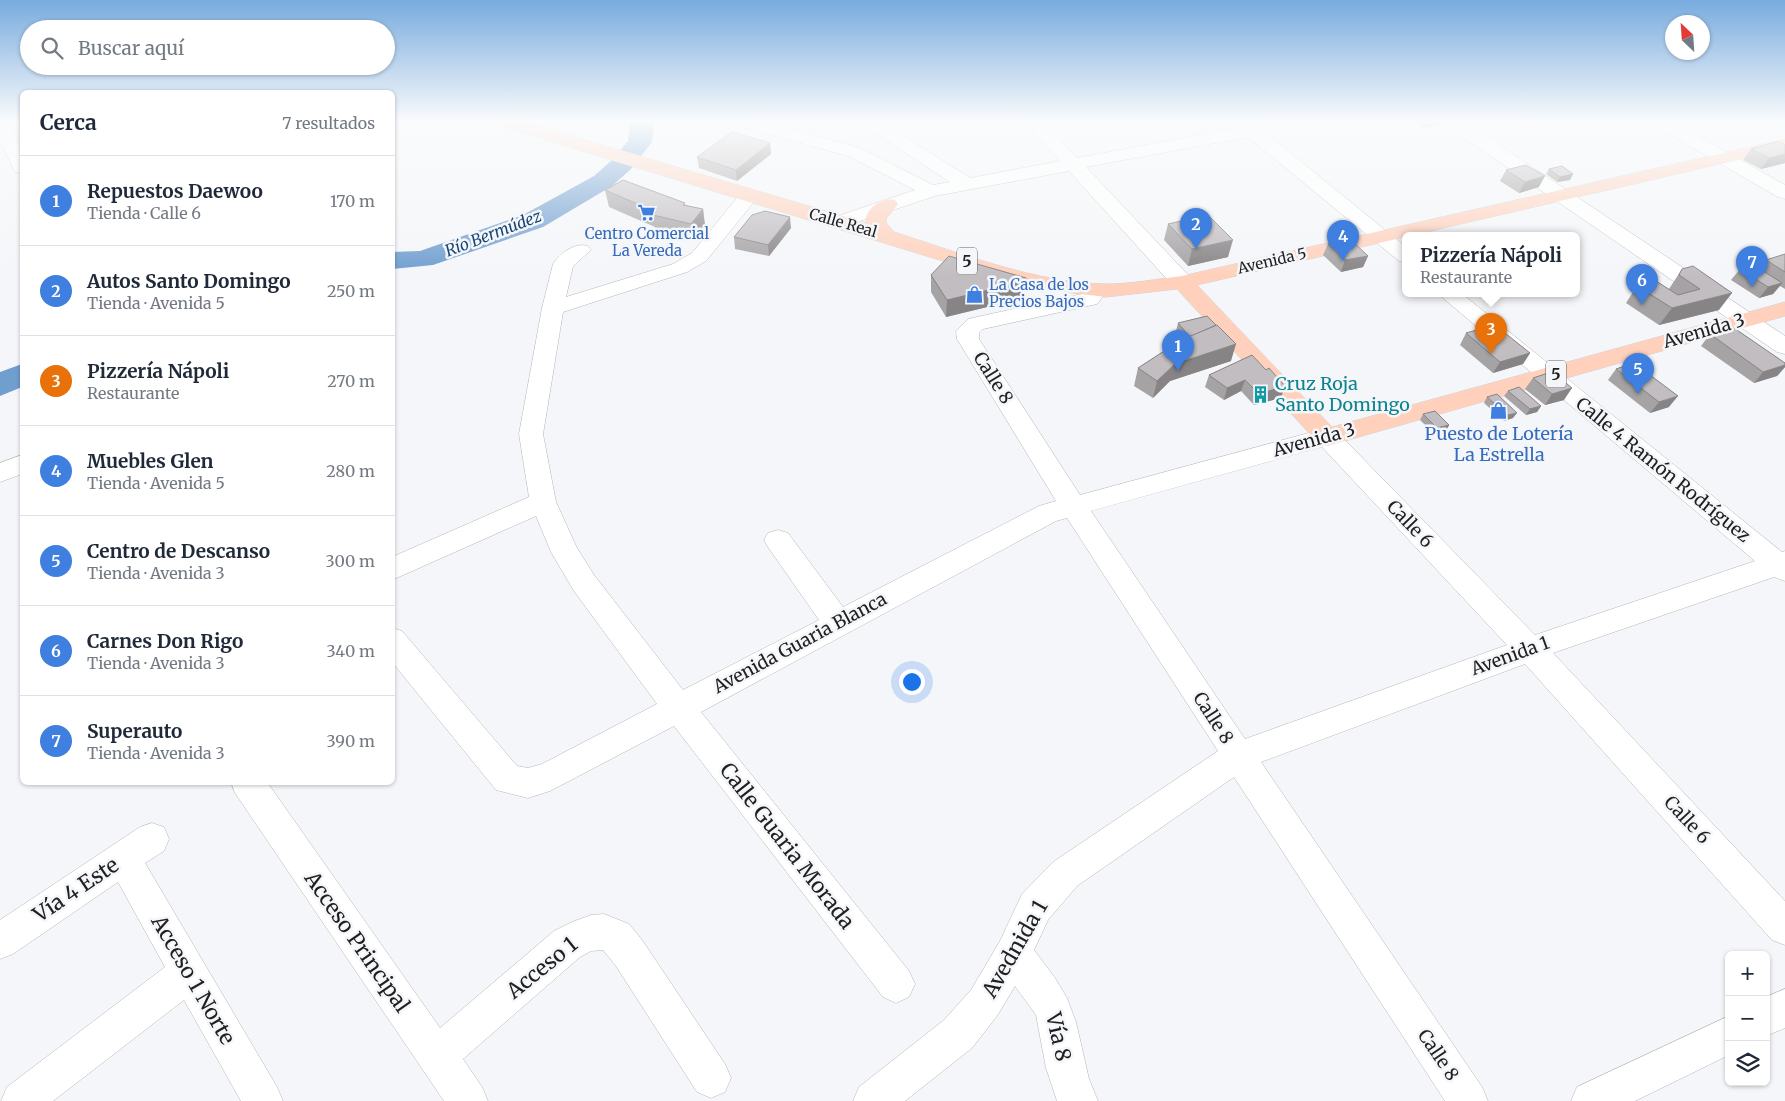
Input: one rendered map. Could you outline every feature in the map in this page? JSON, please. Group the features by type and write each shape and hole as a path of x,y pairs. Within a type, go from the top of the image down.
{"main road":[{"name":"Calle Real","path":"675,173 748,197 886,235 993,269 1052,283 1097,290"},
{"name":"Avenida 5","path":"1097,290 1139,288 1182,282 1658,173"},
{"path":"886,235 876,226 875,220 876,215 888,204"},
{"name":"Calle 6","path":"1182,282 1327,437"},
{"name":"Avenida 3","path":"1327,437 1785,309"}],"street":[{"path":"896,173 931,191"},
{"path":"950,173 966,184"},
{"path":"838,222 931,191 1027,173"},
{"name":"Calle 6","path":"1083,173 1182,282"},
{"path":"1304,173 1402,255"},
{"path":"1528,173 1785,347"},
{"path":"1751,173 1785,193"},
{"path":"553,308 680,268 698,257 748,197"},
{"name":"Calle Guaria Morada","path":"580,250 564,264 553,308 531,434 543,502 565,552 584,583 678,708 896,984"},
{"name":"Avenida 5","path":"967,331 976,324 1089,299 1097,290"},
{"name":"Calle 4 Ramón Rodríguez","path":"1453,297 1783,566"},
{"name":"Calle 8","path":"967,331 968,339 1073,506 1468,1101"},
{"name":"Calle 6","path":"1327,437 1530,649 1785,927"},
{"name":"Avenida 3","path":"1073,506 1327,437"},
{"path":"0,473 20,465"},
{"path":"395,568 543,502"},
{"name":"Avenida Guaria Blanca","path":"395,644 508,779 528,783 550,776 1048,514 1073,506"},
{"path":"778,540 838,623"},
{"name":"Avenida 1","path":"1238,756 1530,649 1783,566"},
{"name":"Avednida 1","path":"873,1101 958,1034 984,1003 1013,954 1035,907 1065,874 1238,756"},
{"name":"Acceso Principal","path":"249,785 468,1101"},
{"name":"Vía 4 Este","path":"0,941 137,849"},
{"name":"Acceso 1 Norte","path":"137,849 189,972 263,1101"},
{"name":"Acceso 1","path":"437,1056 567,944 587,933 600,932 615,936 629,953 711,1078"},
{"name":"Vía 8","path":"1013,954 1054,1008 1065,1070 1071,1090 1078,1101"},
{"path":"21,1101 189,972"},
{"path":"1770,1015 1785,1008"},
{"path":"1591,1101 1725,1037"}],"building":[{"path":"1511,173 1540,173 1545,176 1525,182"},
{"path":"1555,173 1573,174 1560,177"},
{"path":"623,180 685,203 683,205 703,209 691,224 653,215 656,212 605,190"},
{"path":"765,211 790,217 768,245 734,237 752,215"},
{"path":"1208,215 1233,240 1192,249 1168,224"},
{"path":"1350,239 1368,256 1345,260 1328,244"},
{"path":"1785,254 1785,272 1766,260"},
{"path":"949,256 1026,278 1026,281 947,300 931,275"},
{"path":"1754,265 1782,283 1768,287 1740,269"},
{"path":"1693,266 1732,293 1672,308 1637,286 1656,281 1678,295 1700,289 1679,275 1682,269"},
{"path":"1207,316 1216,325 1190,337 1178,323"},
{"path":"1217,325 1236,344 1175,364 1157,381 1138,368 1181,340"},
{"path":"1495,325 1530,353 1500,362 1466,333"},
{"path":"1734,328 1785,363 1785,365 1763,372 1710,334"},
{"path":"1252,355 1266,370 1269,368 1285,386 1259,394 1245,380 1227,388 1209,375"},
{"path":"1634,363 1678,396 1659,402 1616,369"},
{"path":"1548,373 1555,374 1572,388 1552,394 1533,378"},
{"path":"1519,387 1541,406 1530,409 1508,391"},
{"path":"1497,394 1517,413 1508,415 1487,397"},
{"path":"1435,411 1449,425 1437,428 1423,414"}],"waterway":[{"name":"Río Bermúdez","path":"395,261 423,259 533,221 603,181 612,173"},
{"name":"Río Bermúdez","path":"0,385 20,375"}],"place":[{"name":"Centro Comercial La Vereda","path":"647,213"},
{"name":"Autos Santo Domingo","path":"1196,249"},
{"name":"Muebles Glen","path":"1343,261"},
{"name":"Superauto","path":"1752,287"},
{"name":"La Casa de los Precios Bajos","path":"975,294"},
{"name":"Carnes Don Rigo","path":"1642,305"},
{"name":"Pizzería Nápoli","path":"1491,354"},
{"name":"Repuestos Daewoo","path":"1178,371"},
{"name":"Cruz Roja Santo Domingo","path":"1261,394"},
{"name":"Centro de Descanso","path":"1638,394"},
{"name":"Puesto de Lotería La Estrella","path":"1499,411"}]}
